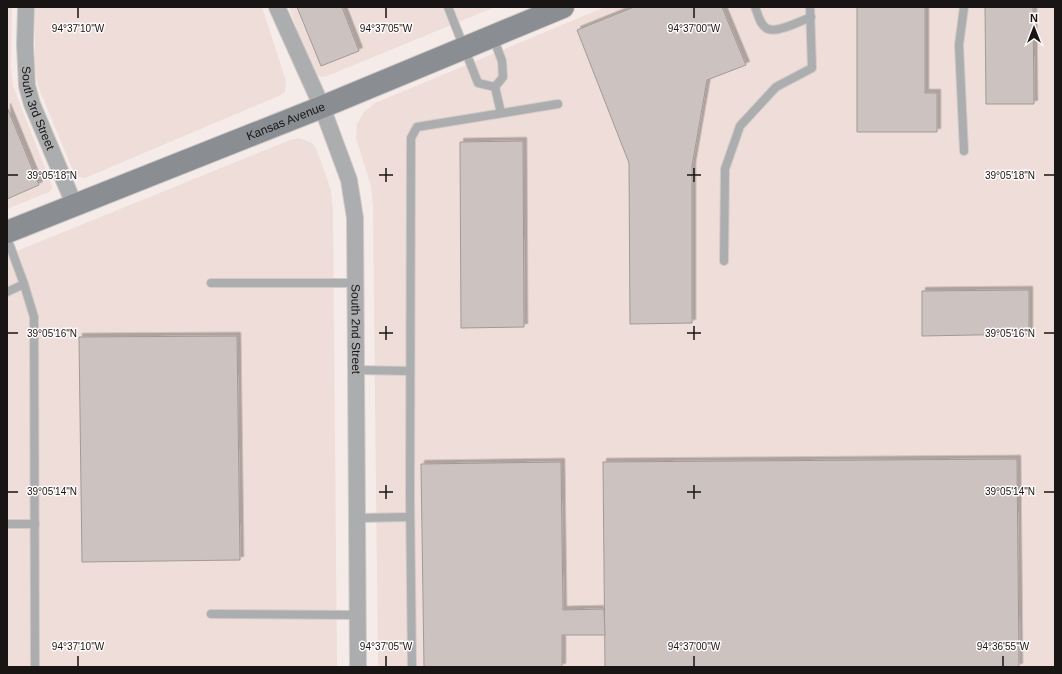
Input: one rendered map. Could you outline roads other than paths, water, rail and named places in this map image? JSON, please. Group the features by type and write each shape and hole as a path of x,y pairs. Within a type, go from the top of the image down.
{"main road":[{"name":"Kansas Avenue","path":"7,232 74,204 322,107 562,7"}],"street":[{"name":"South 3rd Street","path":"26,7 25,46 27,86 32,104 74,204"},
{"name":"South 2nd Street","path":"276,7 322,107 349,180 355,218 358,667"}],"lane":[{"path":"448,7 478,83 494,87"},
{"path":"755,7 762,24 768,29 778,30 811,17"},
{"path":"724,262 725,169 740,126 776,87 812,68 810,7"},
{"path":"964,7 959,46 964,151"},
{"path":"493,36 502,61 502,77 494,87"},
{"path":"494,87 501,113"},
{"path":"412,667 410,371 412,138 417,127 558,104"},
{"path":"7,238 24,284 34,317 35,667"},
{"path":"211,283 356,283"},
{"path":"7,292 24,284"},
{"path":"356,370 410,371"},
{"path":"358,518 410,517"},
{"path":"7,524 35,524"},
{"path":"211,614 358,615"}]}
